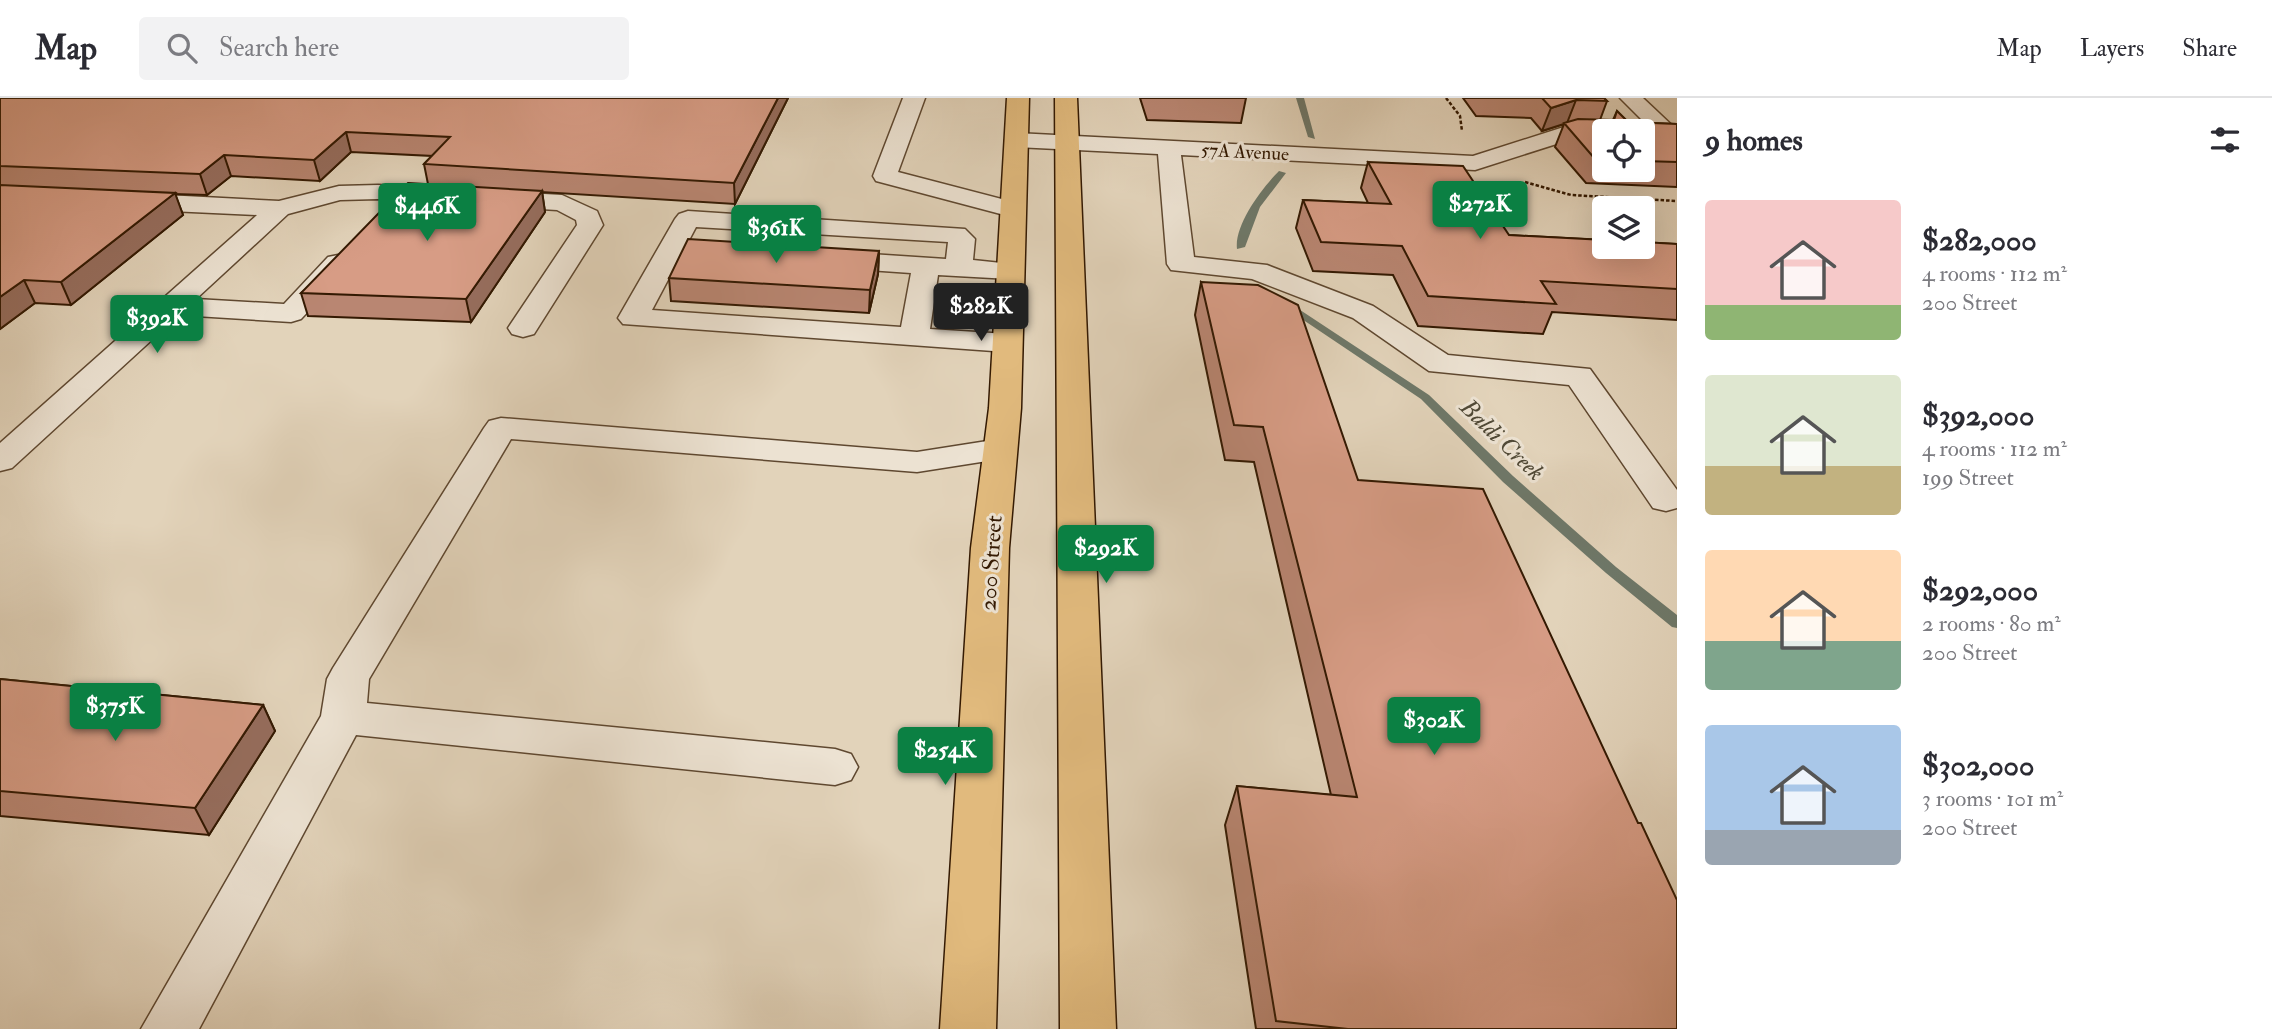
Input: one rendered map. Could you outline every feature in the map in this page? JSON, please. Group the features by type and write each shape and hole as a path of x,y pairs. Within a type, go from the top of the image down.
{"main road":[{"name":"200 Street","path":"968,1029 990,548 1007,343 1018,98"},
{"path":"1066,98 1088,1029"}],"street":[{"path":"914,98 884,176 1012,209"},
{"path":"1631,98 1653,119"},
{"path":"1655,121 1670,136 1655,135"},
{"name":"57A Avenue","path":"1016,140 1475,163 1567,133 1592,134"},
{"path":"1169,148 1181,264 1257,271 1351,307 1363,312 1440,364 1579,376 1666,500"},
{"path":"100,199 279,209 339,193 396,204 562,203 588,216 590,225 523,328"},
{"path":"0,461 279,209"},
{"path":"959,268 962,239 956,235 688,219 686,251 633,318 1007,343"},
{"path":"173,306 291,313 358,243"},
{"path":"793,257 1010,271"},
{"path":"914,337 926,266"},
{"path":"169,1029 343,717 348,679 502,428 917,462 1000,449"},
{"path":"343,717 835,768"}],"path":[{"path":"1446,98 1460,116 1464,139"},
{"path":"1524,182 1571,195 1677,201"}],"building":[{"path":"0,98 778,98 734,183 424,164 450,137 346,132 314,160 224,155 200,174 0,166"},
{"path":"1542,98 1604,98 1607,101 1576,100 1551,108"},
{"path":"1617,111 1625,119 1614,119"},
{"path":"1578,119 1592,119 1592,156 1564,123"},
{"path":"1655,123 1677,124 1677,162 1655,161"},
{"path":"1368,162 1463,166 1509,235 1592,239 1592,259 1655,259 1655,243 1677,244 1677,289 1541,281 1556,304 1428,296 1402,246 1321,242 1303,200 1391,204"},
{"path":"408,183 542,191 466,299 301,293"},
{"path":"0,185 175,193 61,282 24,280 0,297"},
{"path":"688,239 879,251 870,290 669,278"},
{"path":"1201,282 1258,285 1298,305 1358,480 1483,489 1638,823 1641,823 1677,900 1677,1029 1348,1029 1276,1021 1237,786 1357,797 1263,427 1234,425"},
{"path":"0,679 263,705 195,808 0,791"}],"waterway":[{"name":"Baldi Creek","path":"1300,98 1312,137"},
{"name":"Baldi Creek","path":"1240,247 1256,207 1267,189 1282,173"},
{"name":"Baldi Creek","path":"1288,305 1425,397 1508,479 1611,570 1677,623"}]}
